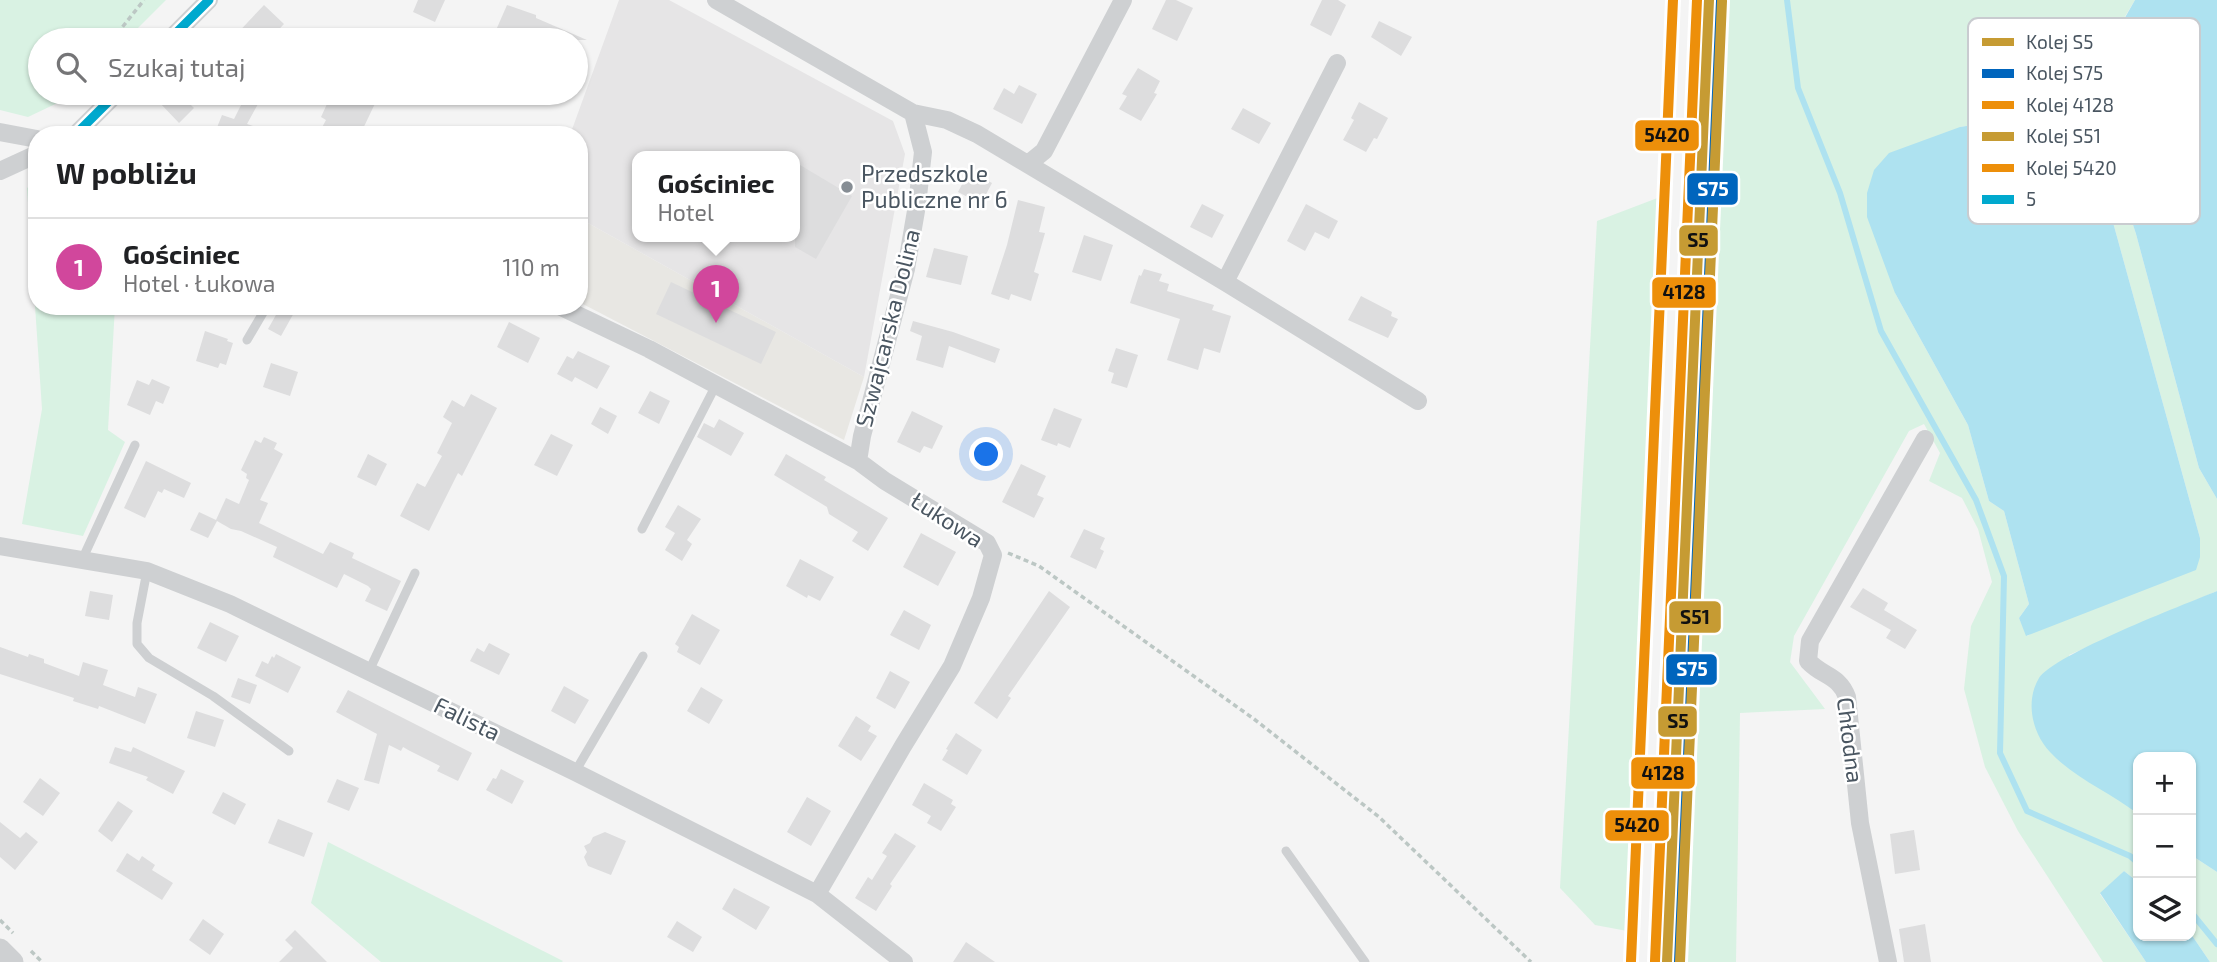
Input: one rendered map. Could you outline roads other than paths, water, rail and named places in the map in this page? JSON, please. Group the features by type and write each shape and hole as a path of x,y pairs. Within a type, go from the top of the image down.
{"street":[{"path":"181,28 209,0"},
{"path":"716,0 913,113 947,120 1028,163 1418,401"},
{"path":"1028,163 1044,151 1123,0"},
{"path":"1224,282 1337,63"},
{"path":"84,126 105,105"},
{"name":"Szwajcarska Dolina","path":"858,461 862,436 906,269 917,205 923,152 913,113"},
{"path":"0,132 28,137"},
{"path":"0,172 28,158"},
{"name":"Łukowa","path":"566,315 649,349 858,461 885,481 988,543 993,555 981,598 953,666 896,757 817,894"},
{"name":"Chłodna","path":"1888,962 1860,823 1847,697 1843,686 1815,669 1808,661 1808,652 1810,641 1924,439"},
{"name":"Falista","path":"0,546 147,571 230,604 575,772 817,894 904,962"},
{"path":"0,949 13,962"}],"lane":[{"path":"247,340 262,315"},
{"path":"642,529 716,385"},
{"path":"82,560 135,445"},
{"path":"147,571 137,623 137,644 149,659 213,696 289,751"},
{"path":"369,671 415,573"},
{"path":"575,772 643,656"},
{"path":"1286,851 1365,962"}],"water":[{"path":"2135,0 2217,0 2217,499 2199,468 2133,224 2200,224 2200,18 2125,18"},
{"path":"1968,126 1968,224 2113,224 2200,538 2200,557 2196,570 2026,636 2019,618 2029,604 2004,511 1989,501 1968,425 1895,293 1867,217 1867,193 1874,170 1889,153"},
{"path":"2217,591 2217,872 2196,858 2196,752 2133,752 2133,810 2060,762 2044,744 2035,726 2032,697 2039,678 2069,656"},
{"path":"2124,871 2133,878 2133,941 2196,941 2210,962 2146,962 2100,893"}],"waterway":[{"path":"1787,0 1798,88 1840,193 1881,331 1976,500 2004,576 2000,753 2027,811 2133,859"},
{"path":"2196,918 2217,944"}],"rail line":[{"name":"5420","path":"1631,961 1673,0"},
{"name":"4128","path":"1655,961 1697,0"},
{"name":"S5","path":"1667,962 1709,0"},
{"name":"S75","path":"1679,962 1721,1"},
{"name":"S51","path":"1680,962 1722,1"}],"place":[{"name":"Przedszkole Publiczne nr 6","path":"847,187"},
{"name":"Gościniec","path":"716,323"}]}
